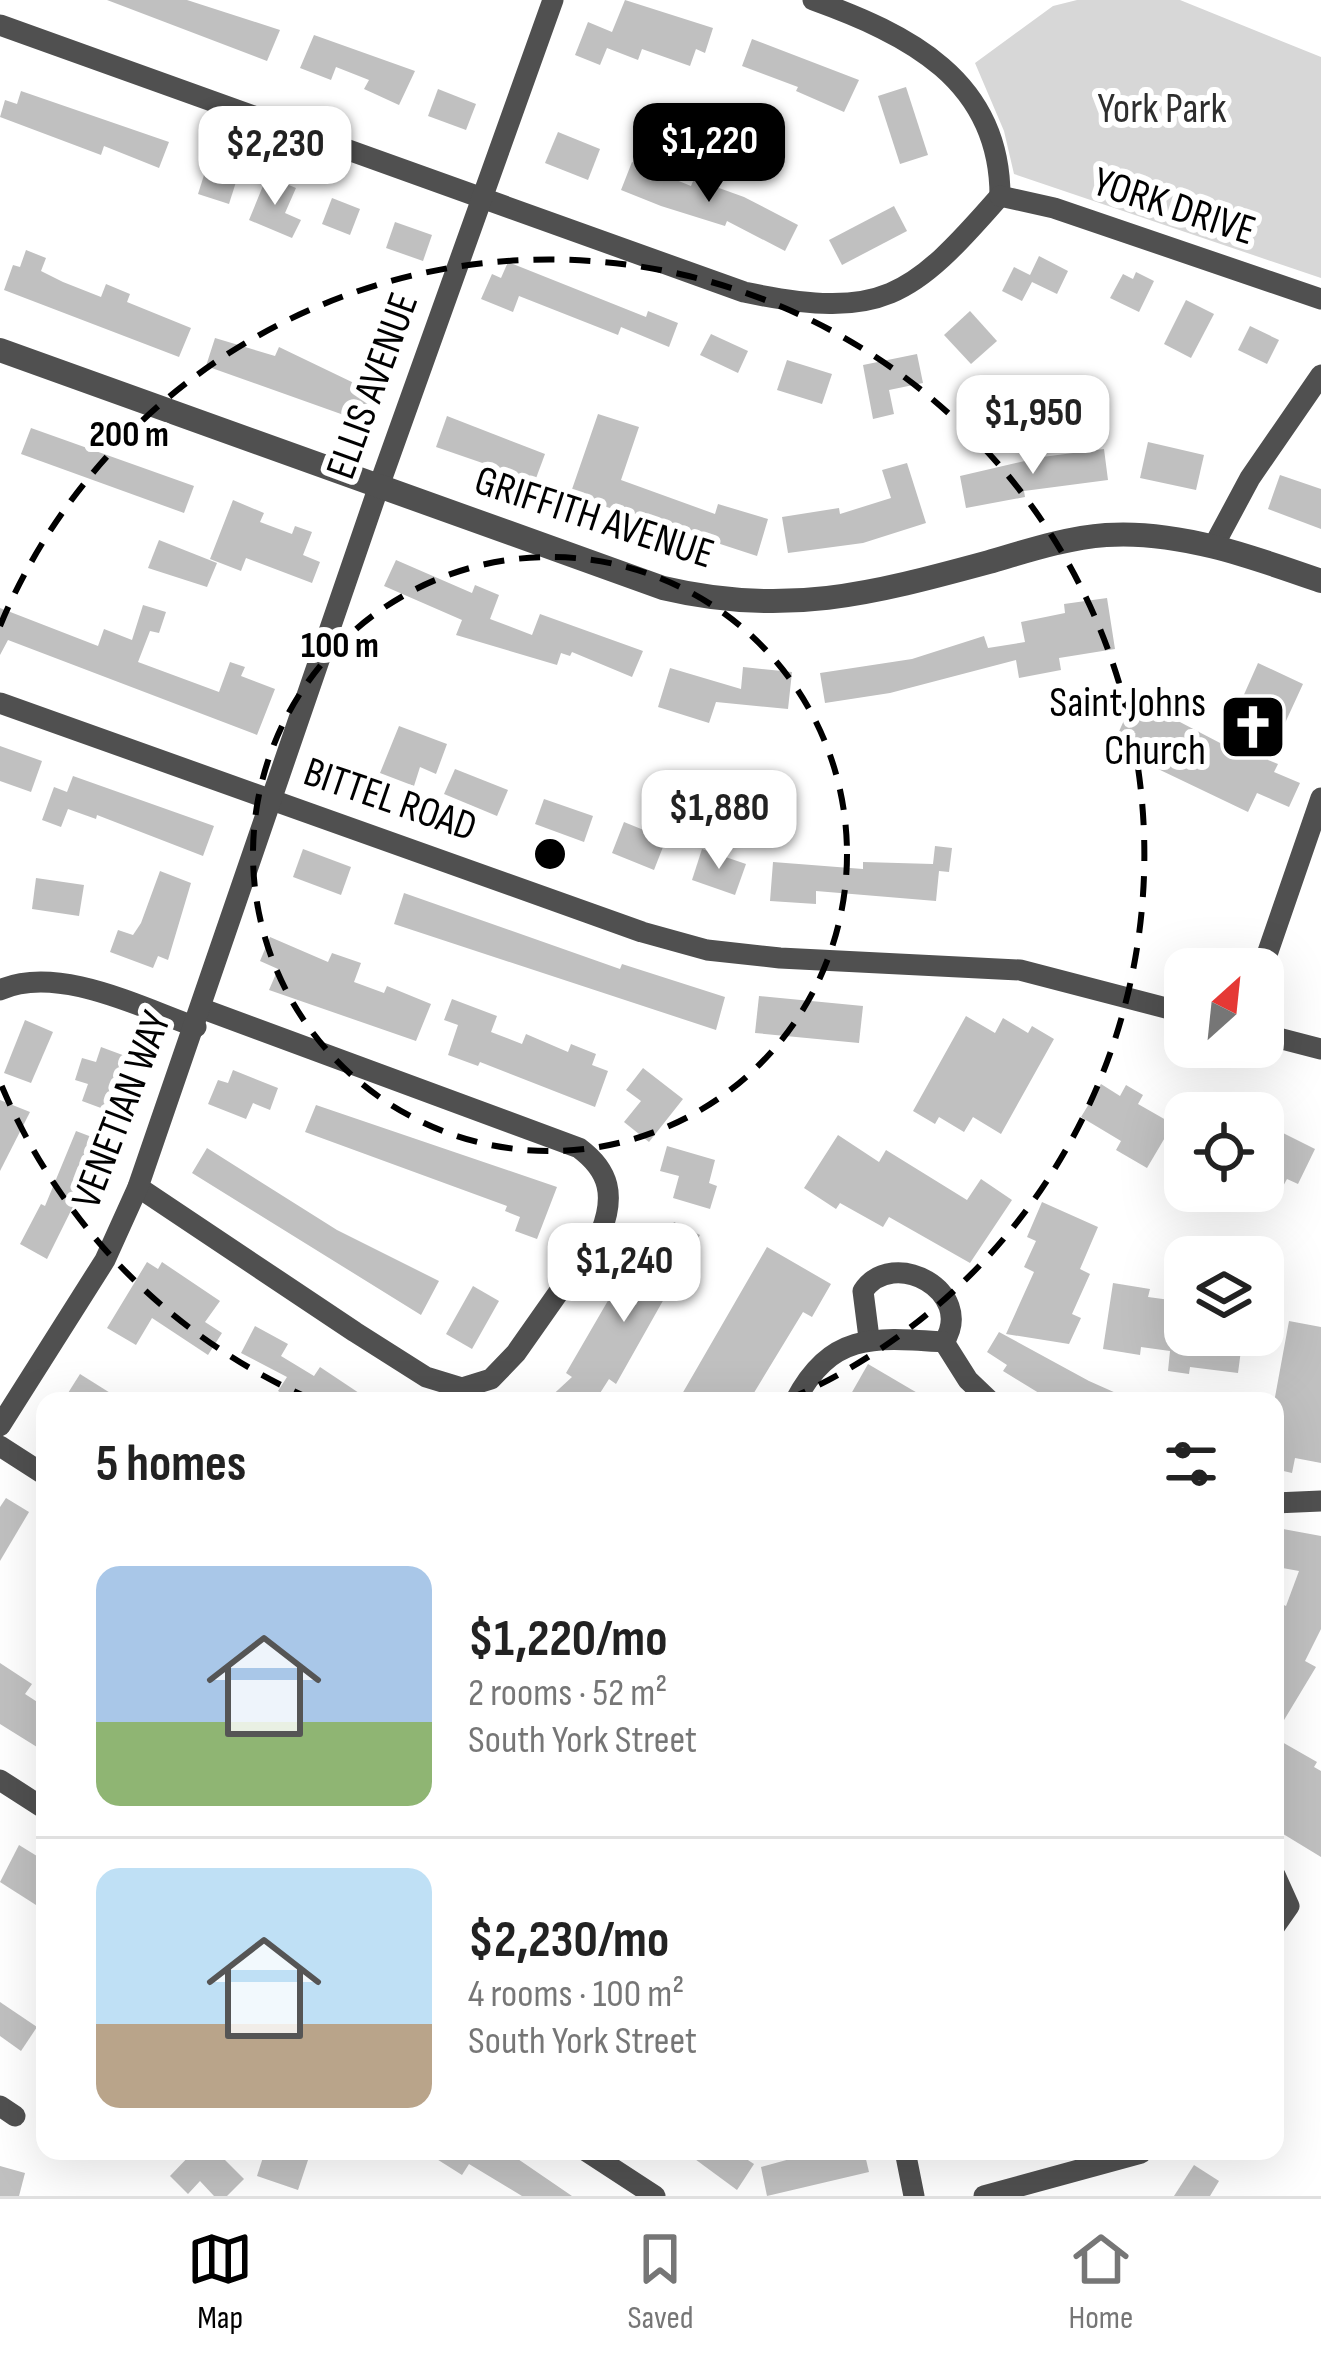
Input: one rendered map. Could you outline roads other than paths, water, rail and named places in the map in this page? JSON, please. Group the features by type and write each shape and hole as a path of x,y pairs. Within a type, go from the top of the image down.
{"street":[{"name":"ELLIS AVENUE","path":"274,801 379,487 554,0"},
{"path":"0,25 744,292 811,306 857,303 901,291 945,259 1000,196 984,127 971,99 946,68 916,43 813,0"},
{"name":"YORK DRIVE","path":"1000,196 1054,208 1321,299"},
{"name":"GRIFFITH AVENUE","path":"0,350 663,588 748,604 870,594 1068,540 1106,535 1213,547 1321,581"},
{"path":"1213,547 1250,478 1321,375"},
{"name":"BITTEL ROAD","path":"0,703 707,950 1020,970 1164,1007"},
{"path":"1269,948 1321,797"},
{"name":"VENETIAN WAY","path":"0,1426 105,1260 138,1187 274,801"},
{"path":"0,990 26,982 70,987 200,1018 531,1128 594,1160 608,1184 608,1212 564,1285 491,1379 462,1388 445,1385 355,1332 138,1187"},
{"path":"1284,1039 1321,1049"},
{"path":"869,1339 862,1292 878,1276 906,1274 928,1279 948,1301 952,1328 944,1342"},
{"path":"801,1392 818,1365 869,1339 944,1342"},
{"path":"944,1342 981,1392"},
{"path":"0,1446 36,1469"},
{"path":"1284,1503 1321,1501"},
{"path":"0,1780 36,1803"},
{"path":"600,2160 655,2196"},
{"path":"906,2160 914,2196"},
{"path":"984,2196 1115,2160"}],"place":[{"name":"Saint Johns Church","path":"1253,727"}],"park label":[{"name":"York Park","path":"1162,109"}]}
